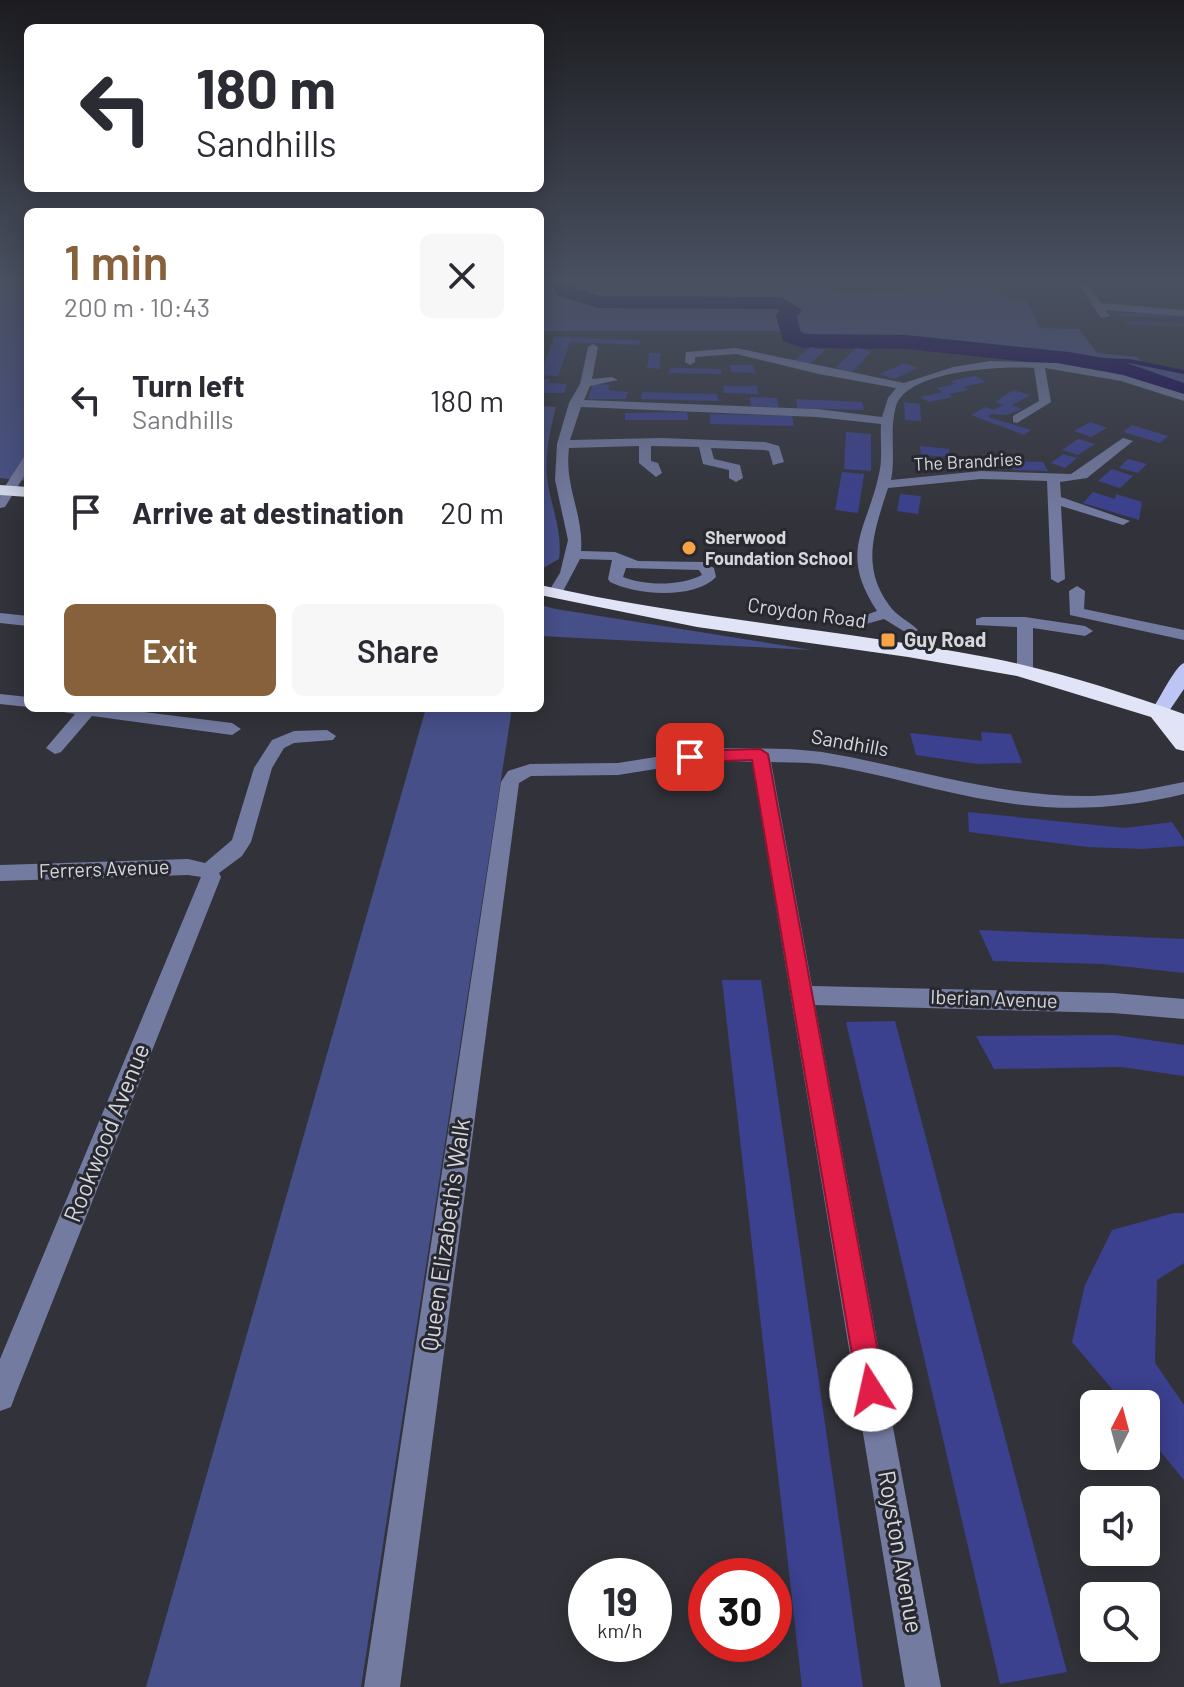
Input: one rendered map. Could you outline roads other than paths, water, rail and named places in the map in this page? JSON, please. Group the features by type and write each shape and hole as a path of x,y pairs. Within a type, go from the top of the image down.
{"highway":[{"path":"2,495 24,492"},
{"name":"Croydon Road","path":"547,592 680,620 963,659 1098,691 1184,721"},
{"path":"1159,713 1184,744"}],"main road":[{"path":"1159,713 1173,694 1184,668"}],"street":[{"path":"547,592 566,577 576,555 576,540 560,478 563,444 581,404 590,362"},
{"path":"781,362 905,387"},
{"path":"910,630 887,613 871,579 864,541 884,485 888,421 893,398 905,387 975,365 1039,366 1138,381 1184,398"},
{"path":"1017,419 1045,402 1039,366"},
{"path":"585,383 612,380"},
{"path":"581,404 696,414 817,413 888,421"},
{"name":"The Brandries","path":"884,485 981,475 1077,477 1127,441"},
{"path":"563,444 645,442 771,447 776,452 778,462"},
{"path":"645,442 645,463 653,466 656,473"},
{"path":"704,443 708,461 735,468 736,478"},
{"path":"2,495 24,465"},
{"path":"1053,478 1058,579"},
{"path":"1052,499 1123,521"},
{"path":"576,555 615,556 621,561 638,565 703,566 709,571 709,577 703,583 689,585 626,585 615,579 621,561"},
{"path":"1077,591 1076,612 1184,635"},
{"path":"855,622 887,613"},
{"path":"0,618 24,621"},
{"path":"982,622 1025,622 1085,631"},
{"path":"1025,622 1025,672"},
{"path":"0,699 24,702"},
{"path":"55,748 80,712"},
{"path":"104,712 232,729"},
{"path":"208,871 233,853 243,839 271,753 290,737 327,736"},
{"name":"Sandhills","path":"510,782 515,775 530,770 618,769 712,754 760,754 819,758 975,789 1060,802 1121,803 1184,788"},
{"name":"Royston Avenue","path":"760,754 923,1687"},
{"name":"Queen Elizabeth's Walk","path":"382,1687 510,782"},
{"name":"Ferrers Avenue","path":"0,873 188,867 208,871"},
{"name":"Rookwood Avenue","path":"0,1396 211,877 208,871"},
{"name":"Iberian Avenue","path":"804,995 1113,1003 1184,1009"}],"waterway":[{"path":"1086,362 1113,366 1184,391"},
{"path":"1133,362 1184,372"}],"place":[{"name":"Sherwood Foundation School","path":"689,548"},
{"name":"Guy Road","path":"888,640"}]}
